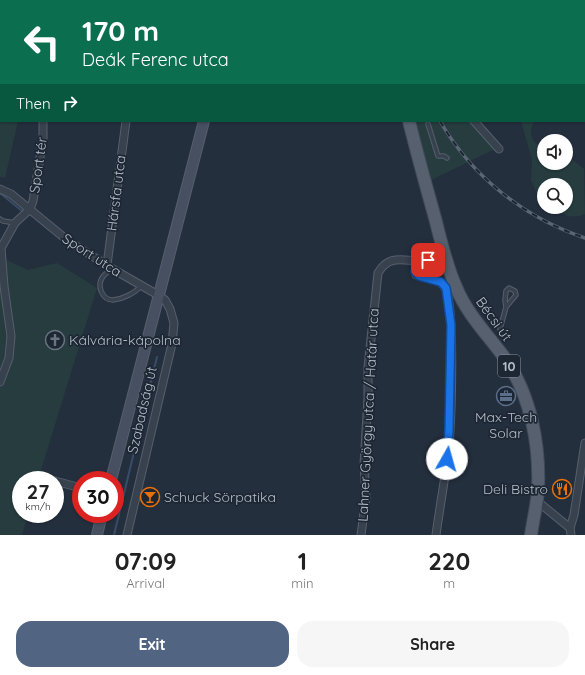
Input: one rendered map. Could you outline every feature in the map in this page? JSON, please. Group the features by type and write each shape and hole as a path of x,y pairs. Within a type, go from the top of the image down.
{"main road":[{"name":"Szabadság út","path":"113,471 204,122"},
{"name":"Bécsi út","path":"409,122 445,258 456,289 477,323 505,358 522,390 534,429 538,457 537,501 531,535"},
{"path":"97,535 100,523"}],"street":[{"name":"Sport tér","path":"30,209 36,187 43,122"},
{"name":"Hársfa utca","path":"109,267 126,122"},
{"path":"475,122 499,149"},
{"name":"Sport utca","path":"0,189 11,194 67,240 109,267 158,295"},
{"path":"0,382 9,358 11,336 4,286 2,248 14,223 30,209"},
{"name":"Lahner György utca / Határ utca","path":"361,535 366,497 364,464 368,398 368,367 378,272 385,264 393,260 419,261 445,258"},
{"path":"419,261 416,274 441,282 446,288 451,325 449,444 436,535"},
{"name":"Szabadság út","path":"127,535 174,331 174,323 170,309 165,300 158,295"},
{"path":"537,501 570,532 585,443"}],"lane":[{"path":"428,124 438,156 444,156 447,158"},
{"path":"0,219 14,223"},
{"path":"109,267 100,284 101,293 107,298 114,300 117,299 134,293 142,286"},
{"path":"500,328 506,307 506,291 509,288 515,291 516,295 506,307"}],"green space":[{"path":"0,122 18,122 5,178 0,177"},
{"path":"402,122 479,122 499,147 419,186"},
{"path":"521,122 534,122 531,134 537,144 537,170 573,170 573,160 584,169 585,214 580,216 571,216 563,214 573,214 573,178 537,178 537,194 531,180 532,160"},
{"path":"0,257 28,270 57,263 97,288 41,471 12,471 12,523 25,523 22,535 0,535"},
{"path":"434,264 437,266 442,279 419,272 420,268"}],"waterway":[{"path":"0,193 22,211"},
{"path":"114,535 157,357"}],"railway":[{"path":"441,122 468,160 502,193 521,207 542,219 563,230 585,238"}],"place":[{"name":"Kálvária-kápolna","path":"55,340"},
{"name":"Max-Tech Solar","path":"506,396"},
{"name":"Deli Bistro","path":"562,489"},
{"name":"Schuck Sörpatika","path":"150,497"}],"route":[{"path":"428,260 419,261 415,272 419,276 444,284 450,311 451,361 449,444 447,459"}]}
